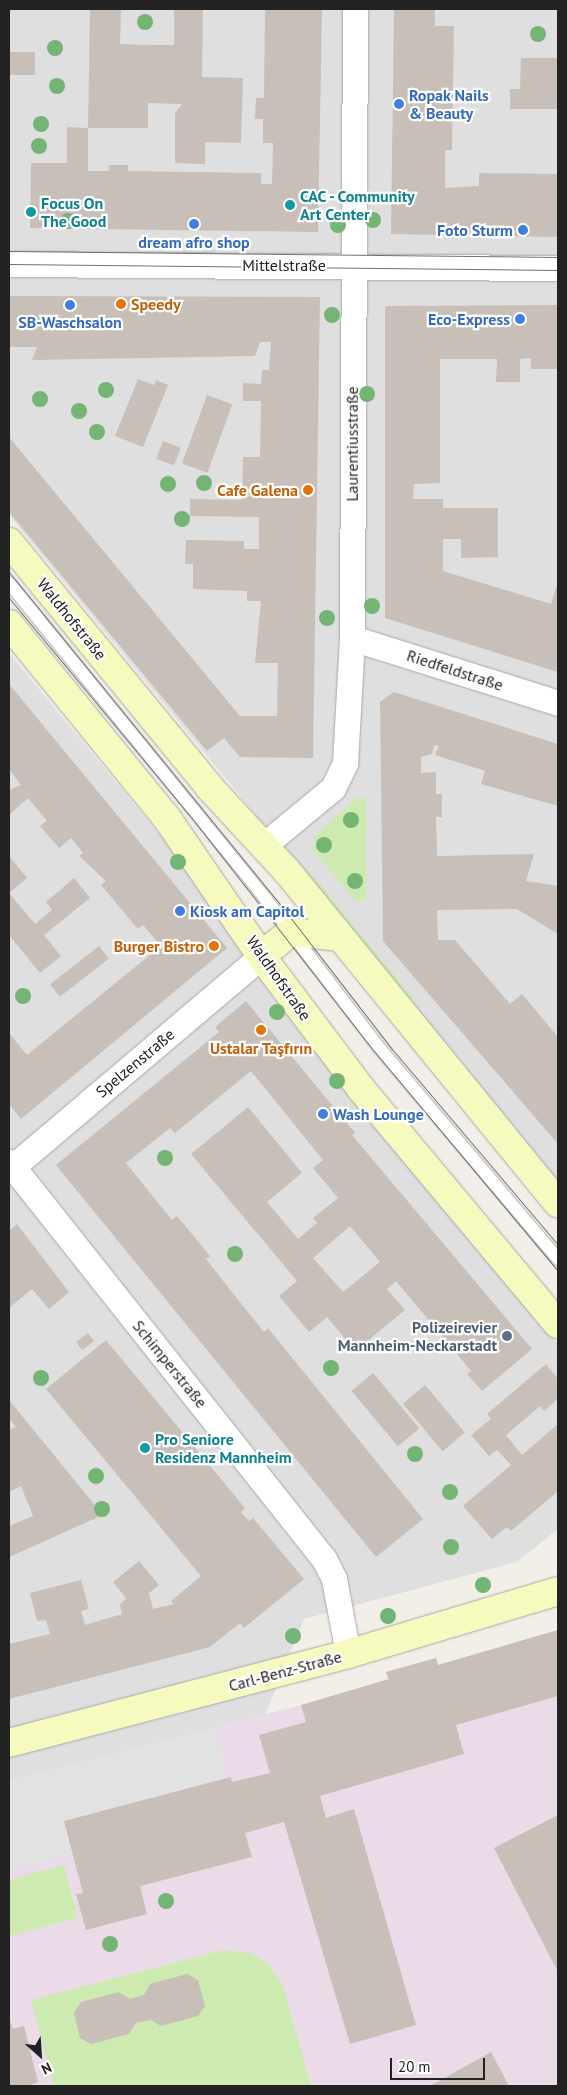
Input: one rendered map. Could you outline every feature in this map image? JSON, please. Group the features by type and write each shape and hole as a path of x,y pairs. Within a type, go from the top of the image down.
{"street":[{"name":"Laurentiusstraße","path":"264,845 333,788 345,763 352,638 354,9"},
{"name":"Mittelstraße","path":"9,264 558,268"},
{"name":"Waldhofstraße","path":"9,542 210,788 264,845 558,1203"},
{"name":"Waldhofstraße","path":"9,624 166,818 261,956 362,1090 558,1324"},
{"name":"Riedfeldstraße","path":"352,638 558,703"},
{"path":"261,956 291,932 340,937"},
{"name":"Spelzenstraße","path":"10,1166 261,956"},
{"name":"Schimperstraße","path":"10,1166 324,1559 334,1579 348,1654"},
{"name":"Carl-Benz-Straße","path":"9,1743 348,1654 558,1591"}],"lane":[{"path":"9,583 291,932 381,1050 558,1259"}],"shaded area":[{"path":"9,9 558,9 558,1183 9,515"},
{"path":"9,653 224,912 283,1010 558,1344 558,1529 517,1562 304,1619 265,1715 9,1781"},
{"path":"558,1630 558,2086 9,2086 9,1781 301,1705 388,1680 386,1672 436,1658 439,1665"},
{"path":"215,1728 228,1777 64,1821 73,1854 9,1871 9,1781"}],"green space":[{"path":"366,797 366,900 356,901 313,850 315,836 356,798"},
{"path":"306,868 413,998 403,1006 299,875"},
{"path":"64,1865 78,1918 9,1936 9,1880"},
{"path":"223,1950 251,1953 269,1964 283,1986 311,2086 54,2086 31,2000"}],"building":[{"path":"90,9 121,9 120,44 174,45 174,9 203,9 202,77 243,78 241,143 205,142 205,164 175,163 175,113 182,104 148,103 148,128 88,128"},
{"path":"265,9 322,9 318,232 30,228 31,163 67,163 67,127 88,128 88,171 109,171 109,165 128,165 128,171 261,173 261,184 272,184 273,143 263,143 263,119 255,119 256,98 264,98"},
{"path":"394,9 435,9 435,26 454,26 452,150 445,150 445,188 479,186 479,173 558,174 558,237 391,234"},
{"path":"9,52 35,52 35,75 9,75"},
{"path":"521,58 558,58 558,109 510,109 510,89 520,89"},
{"path":"9,296 320,297 313,758 240,757 224,738 207,751 9,512 9,437 240,716 277,716 278,663 255,663 261,601 247,601 247,591 193,589 193,564 185,564 186,540 244,541 244,549 259,549 259,517 190,516 190,499 242,500 243,457 260,457 261,401 243,401 243,383 261,384 262,370 269,370 271,342 260,342 255,356 32,360 37,347 9,347"},
{"path":"558,305 558,369 531,369 531,358 520,359 520,382 496,382 497,359 440,359 440,483 414,484 413,499 443,499 443,508 498,508 498,557 461,558 461,539 443,539 443,571 551,604 558,581 558,672 385,618 385,306"},
{"path":"138,379 154,385 156,380 168,385 143,447 115,436"},
{"path":"207,395 232,404 207,473 182,464"},
{"path":"163,441 181,448 174,466 156,459"},
{"path":"9,684 227,948 21,1119 9,1104 9,1033 27,1055 161,946 143,925 138,929 101,885 106,881 79,856 83,853 71,838 59,848 40,826 47,821 28,798 9,815 9,790 21,785 9,769"},
{"path":"394,692 558,744 558,806 481,784 485,771 435,755 439,746 434,745 432,754 421,757 421,773 436,772 436,794 442,794 442,817 436,817 437,856 534,854 526,881 558,886 558,934 517,909 437,910 438,940 455,940 510,1004 522,994 558,1037 558,1144 383,941 380,702"},
{"path":"9,856 27,878 9,893"},
{"path":"74,878 90,898 44,935 61,956 40,973 9,935 9,893 35,924 52,910 46,902"},
{"path":"99,946 109,959 60,997 50,984"},
{"path":"246,1001 355,1133 352,1135 532,1349 482,1391 467,1374 471,1371 396,1281 387,1289 405,1310 355,1351 327,1317 309,1332 279,1296 297,1281 191,1154 248,1107 302,1173 267,1202 298,1239 317,1223 313,1218 338,1198 313,1168 323,1160 251,1071 175,1133 170,1128 126,1163 172,1220 177,1216 210,1256 206,1259 264,1332 268,1328 423,1519 376,1557 56,1165 219,1032 215,1027","holes":["350,1226 380,1262 343,1292 313,1258"]},
{"path":"17,1224 69,1292 49,1309 32,1289 9,1308 9,1231"},
{"path":"88,1333 94,1341 82,1350 76,1342"},
{"name":"Pro Seniore Residenz Mannheim","path":"106,1340 245,1508 241,1512 249,1521 253,1518 304,1579 244,1628 240,1623 210,1647 9,1699 9,1644 50,1634 46,1620 37,1621 30,1593 81,1580 89,1609 81,1611 85,1625 122,1614 120,1605 126,1598 113,1582 139,1561 159,1585 149,1593 153,1609 174,1604 171,1601 201,1576 46,1389"},
{"path":"546,1364 558,1379 558,1399 544,1411 540,1406 506,1435 522,1455 558,1424 558,1491 511,1531 507,1527 492,1539 463,1506 511,1465 497,1450 489,1456 471,1435 491,1419 487,1414"},
{"path":"373,1373 419,1428 398,1446 352,1391"},
{"path":"425,1385 465,1432 443,1451 403,1404"},
{"path":"9,1400 103,1515 9,1557 9,1526 33,1516 21,1486 9,1492 9,1430 16,1427 9,1419"},
{"path":"558,1630 558,1696 456,1725 464,1754 320,1796 326,1818 354,1809 416,2025 350,2044 284,1822 245,1833 252,1857 140,1886 147,1914 86,1930 76,1894 83,1893 64,1821 231,1777 232,1782 270,1773 259,1735 306,1722 301,1705 389,1679 386,1672 436,1658 438,1665"},
{"path":"558,1815 558,1972 494,1848"},
{"path":"187,1974 198,1980 205,2006 198,2016 161,2026 151,2020 136,2023 129,2034 91,2044 80,2038 74,2013 81,2002 119,1992 130,1999 144,1995 150,1984"},
{"path":"9,2018 13,2029 24,2026 38,2082 28,2086 9,2086"},
{"path":"491,2052 509,2086 430,2086"}],"tram line":[{"path":"9,251 558,257"},
{"path":"9,264 558,270"},
{"path":"9,572 276,899 392,1049 558,1245"},
{"path":"9,598 191,817 374,1051 558,1271"}],"place":[{"name":"Ropak Nails & Beauty","path":"399,104"},
{"name":"CAC - Community Art Center","path":"290,205"},
{"name":"Focus On The Good","path":"31,212"},
{"name":"dream afro shop","path":"194,224"},
{"name":"Foto Sturm","path":"523,230"},
{"name":"Speedy","path":"121,304"},
{"name":"SB-Waschsalon","path":"70,305"},
{"name":"Eco-Express","path":"520,319"},
{"name":"Cafe Galena","path":"308,490"},
{"name":"Kiosk am Capitol","path":"180,911"},
{"name":"Burger Bistro","path":"214,946"},
{"name":"Ustalar Taşfırın","path":"261,1030"},
{"name":"Wash Lounge","path":"323,1114"},
{"name":"Polizeirevier Mannheim-Neckarstadt","path":"507,1336"},
{"name":"Pro Seniore Residenz Mannheim","path":"145,1448"}]}
